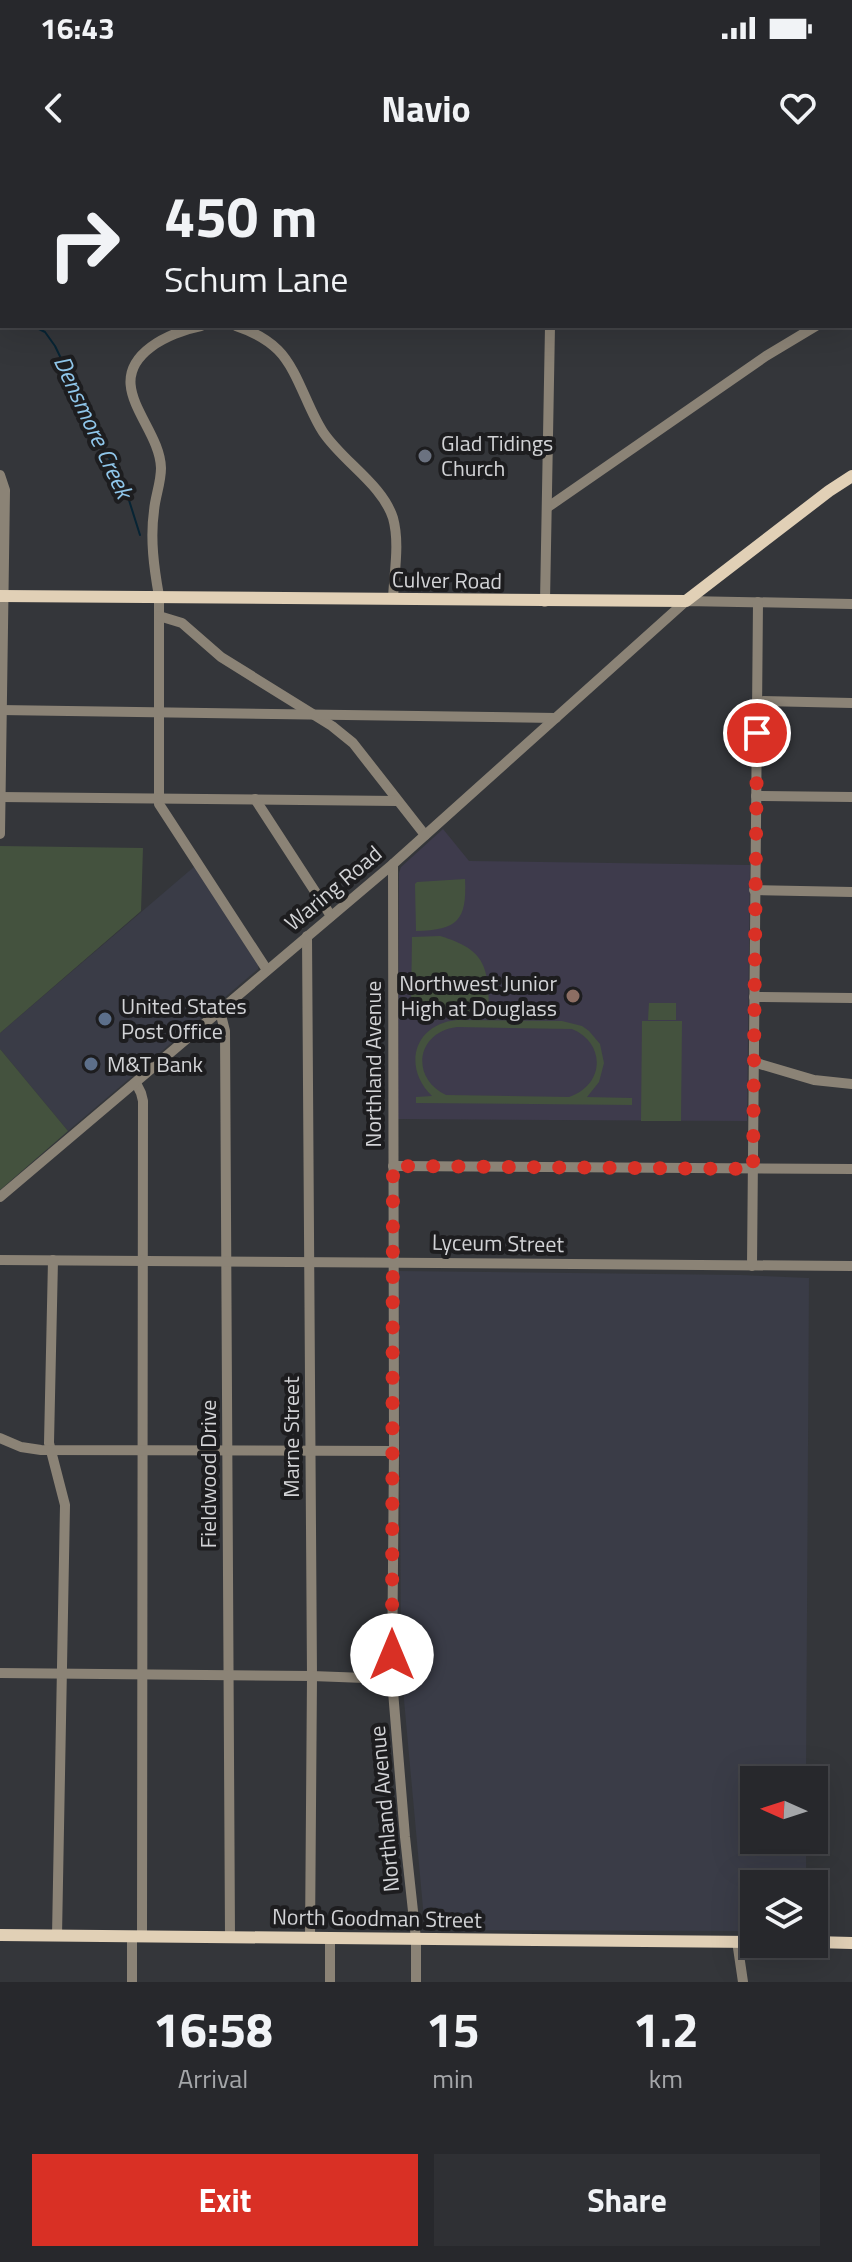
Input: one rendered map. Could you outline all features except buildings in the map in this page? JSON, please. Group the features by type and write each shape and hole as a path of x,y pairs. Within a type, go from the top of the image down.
{"main road":[{"path":"686,601 852,476"},
{"name":"Culver Road","path":"2,596 686,601"},
{"name":"North Goodman Street","path":"0,1935 740,1941"},
{"path":"828,1942 852,1943"}],"street":[{"path":"196,328 158,342 141,355 133,367 130,381 132,395 159,456 161,469 152,532 159,596 159,799 160,806 267,970"},
{"path":"240,328 267,341 280,352 326,437 384,500 395,529 393,599"},
{"path":"545,602 550,328"},
{"path":"548,507 766,356 813,328"},
{"path":"0,475 5,490 0,834"},
{"path":"686,601 852,604"},
{"name":"Waring Road","path":"0,1197 393,864 686,601"},
{"path":"752,1266 758,602"},
{"path":"159,616 182,623 221,657 313,714 353,743 425,835"},
{"path":"757,701 852,703"},
{"path":"1,710 556,718"},
{"path":"756,796 852,797"},
{"path":"1,797 397,801"},
{"path":"255,799 331,916"},
{"name":"Northland Avenue","path":"393,864 392,1679 416,1939 416,1982"},
{"path":"754,890 852,892"},
{"name":"Marne Street","path":"307,936 312,1676 310,1938"},
{"path":"754,997 852,998"},
{"name":"Fieldwood Drive","path":"220,1011 225,1031 230,1937"},
{"path":"753,1062 814,1080 852,1084"},
{"path":"132,1982 137,1936 143,1674 143,1101 136,1083"},
{"path":"393,1166 852,1169"},
{"name":"Lyceum Street","path":"0,1260 852,1266"},
{"path":"53,1260 49,1450 65,1505 57,1936"},
{"path":"0,1438 31,1450 394,1451"},
{"path":"0,1673 392,1679"},
{"path":"330,1938 330,1982"},
{"path":"737,1941 743,1982"}],"shaded area":[{"name":"Northwest Junior High at Douglass","path":"443,829 469,861 750,865 747,1121 398,1119 399,873 401,867"},
{"path":"195,866 258,969 68,1131 0,1049 0,1033"},
{"path":"399,1271 809,1278 806,1766 740,1766 740,1854 806,1854 806,1870 740,1870 740,1931 425,1930 401,1667"}],"green space":[{"path":"0,846 143,848 141,911 0,1033"},
{"path":"465,879 464,904 457,920 442,928 416,931 415,884"},
{"path":"440,936 467,948 482,963 488,984 489,1012 415,1011 411,1007 412,937"},
{"path":"649,1003 676,1003 676,1020 648,1020"},
{"path":"457,1020 562,1021 582,1026 600,1044 604,1063 599,1082 587,1097 632,1098 632,1105 416,1103 416,1097 432,1096 417,1072 417,1049 422,1038 442,1023","holes":["457,1027 572,1029 591,1044 597,1064 589,1083 569,1097 446,1095 434,1087 423,1067 426,1046 433,1037"]},
{"path":"642,1021 682,1021 681,1121 641,1121"},
{"path":"0,1049 68,1131 0,1190"}],"waterway":[{"name":"Densmore Creek","path":"37,328 45,332 55,346 128,497 140,535"}],"place":[{"name":"Glad Tidings Church","path":"425,456"},
{"name":"Northwest Junior High at Douglass","path":"573,996"},
{"name":"United States Post Office","path":"105,1019"},
{"name":"M&T Bank","path":"91,1064"}],"route":[{"path":"392,1655 393,1166 753,1169 757,733"}]}
